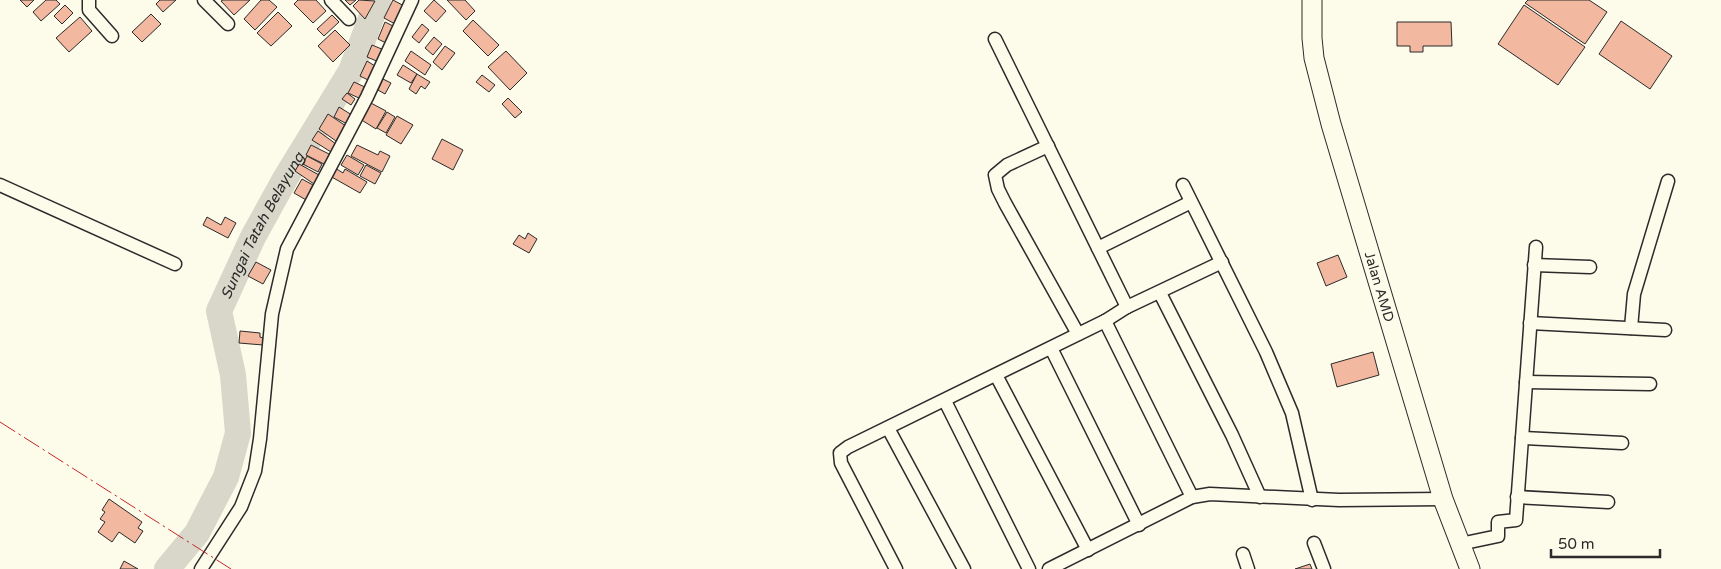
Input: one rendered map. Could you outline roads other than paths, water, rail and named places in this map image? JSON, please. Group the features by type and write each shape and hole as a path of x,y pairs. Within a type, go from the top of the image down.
{"street":[{"path":"89,0 89,10 112,36"},
{"path":"204,0 228,24"},
{"path":"332,0 349,19"},
{"path":"201,569 241,507 255,471 260,439 272,314 287,248 367,97 412,0"},
{"name":"Jalan AMD","path":"1312,0 1314,58 1331,124 1443,498 1470,569"},
{"path":"995,39 1127,307"},
{"path":"1048,146 1007,165 995,175 998,189 1005,203 1078,334"},
{"path":"1630,328 1634,294 1668,181"},
{"path":"0,185 175,264"},
{"path":"1184,185 1266,352 1292,413 1312,500"},
{"path":"1098,248 1191,202"},
{"path":"1460,544 1498,536 1498,522 1516,520 1536,247"},
{"path":"896,569 841,463 840,453 848,447 1051,348 1127,307 1222,262"},
{"path":"1534,265 1590,267"},
{"path":"1160,293 1232,434 1260,497"},
{"path":"1105,320 1192,497"},
{"path":"1530,323 1665,330"},
{"path":"1051,348 1139,524"},
{"path":"996,375 1088,550"},
{"path":"1526,382 1650,384"},
{"path":"945,401 1029,569"},
{"path":"888,428 964,569"},
{"path":"1522,438 1622,443"},
{"path":"1050,569 1192,497 1210,494 1312,500 1443,498"},
{"path":"1517,497 1608,502"},
{"path":"1314,543 1324,569"},
{"path":"1243,554 1248,569"}],"waterway":[{"name":"Sungai Tatah Belayung","path":"167,569 197,533 226,477 238,433 233,375 219,311 253,237 285,179 351,71 378,0"}]}
